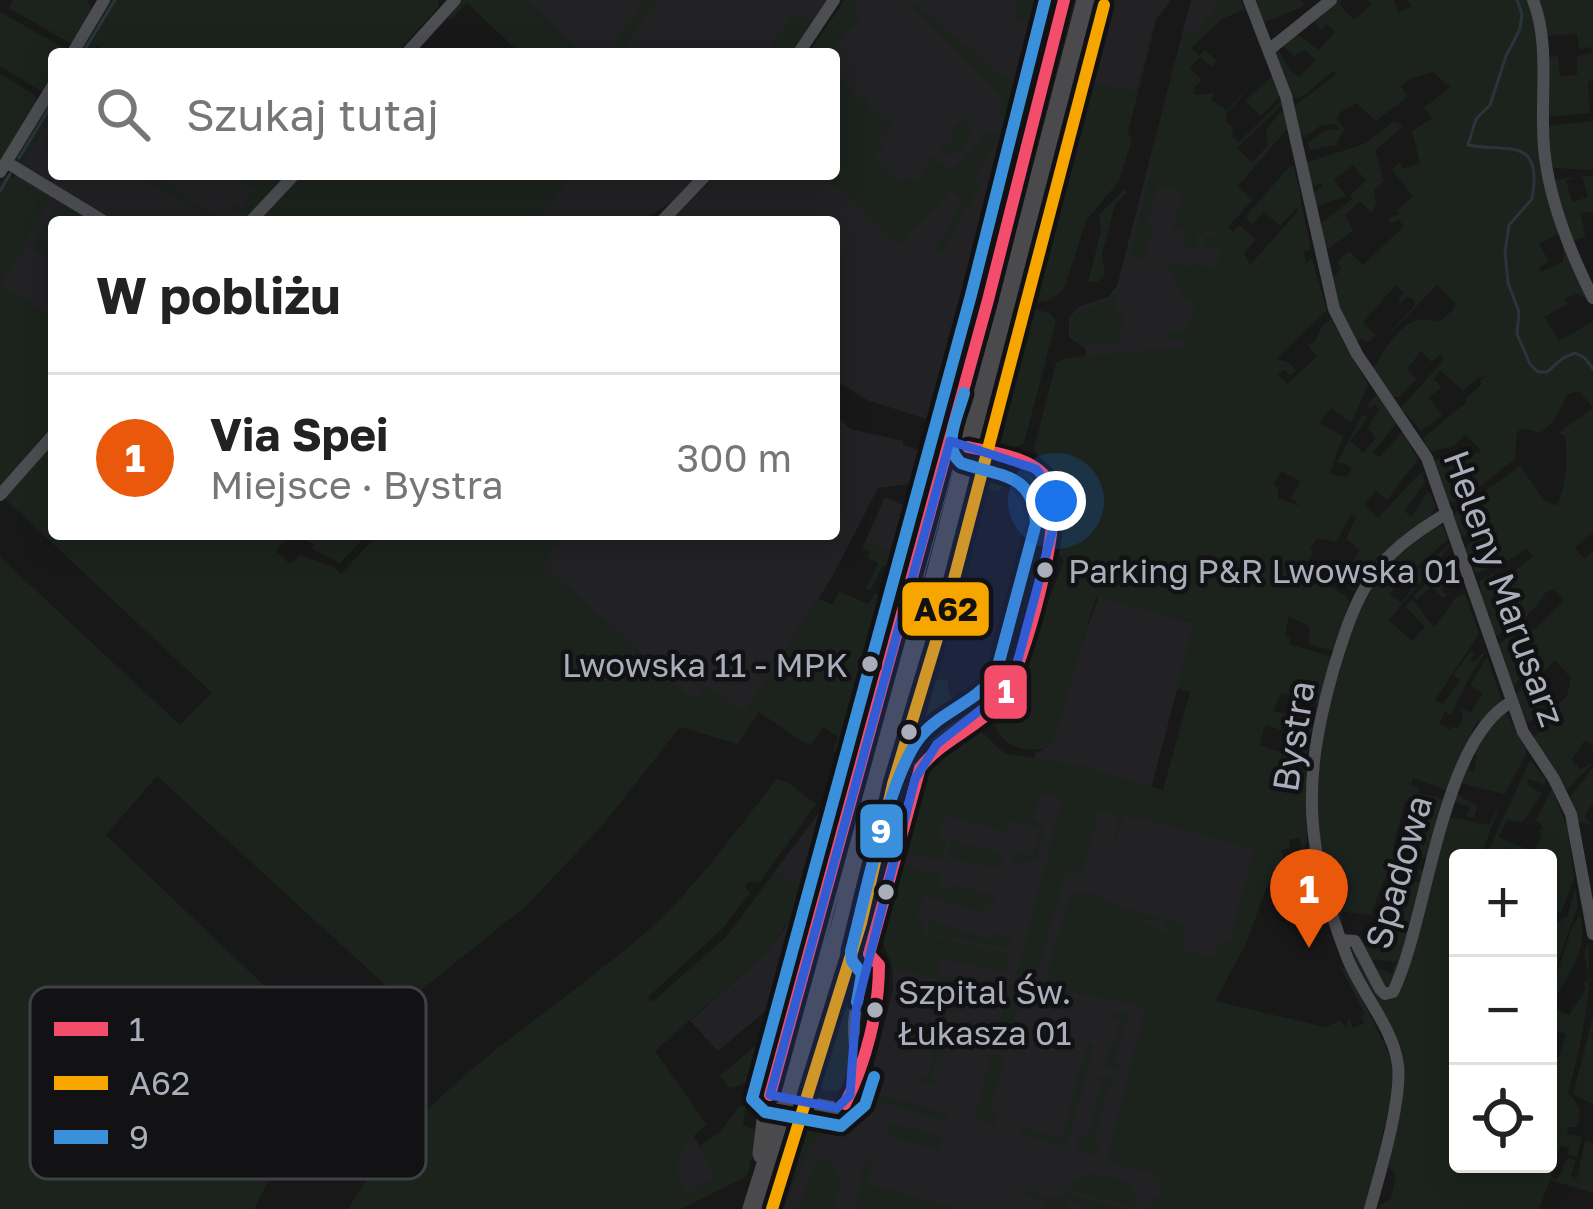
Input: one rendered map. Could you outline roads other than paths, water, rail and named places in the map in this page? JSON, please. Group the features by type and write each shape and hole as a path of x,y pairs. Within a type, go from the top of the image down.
{"main road":[{"path":"959,444 1064,0"},
{"path":"753,1209 804,983 1087,0"}],"street":[{"path":"76,48 104,0"},
{"path":"411,48 455,0"},
{"path":"802,48 834,0"},
{"name":"Heleny Marusarz","path":"1249,0 1286,96 1334,309 1363,363 1416,438 1447,513 1511,703 1571,814 1593,934"},
{"path":"1270,49 1331,0"},
{"path":"1532,0 1541,32 1548,175 1576,265 1593,298"},
{"path":"48,94 3,167 94,216"},
{"path":"256,216 289,180"},
{"path":"667,216 701,180"},
{"path":"0,495 48,441"},
{"path":"779,1097 837,1108 850,1095 856,1072 856,1010 915,779 938,744 997,705 1018,667 1054,525 1053,492 1044,476 1029,465 959,444"},
{"name":"Bystra","path":"1370,1209 1397,1092 1398,1066 1341,940 1314,852 1310,791 1315,738 1348,619 1366,580 1403,543 1447,513"},
{"name":"Spadowa","path":"1341,940 1355,940 1380,989 1393,992 1454,788 1481,734 1501,708 1511,703"}],"waterway":[{"path":"86,48 115,0"},
{"path":"1517,0 1520,29 1490,105 1476,119 1468,145 1508,148 1527,155 1532,164 1532,199 1509,225 1505,252 1508,283 1519,312 1517,334 1530,364 1538,372 1547,372 1575,353 1593,369"},
{"path":"19,158 48,111"},
{"path":"0,191 10,174"}],"place":[{"name":"Parking P&R Lwowska 01","path":"1045,570"},
{"name":"Lwowska 11 - MPK","path":"870,664"},
{"name":"Via Spei","path":"1309,948"},
{"name":"Szpital Św. Łukasza 01","path":"875,1010"}]}
